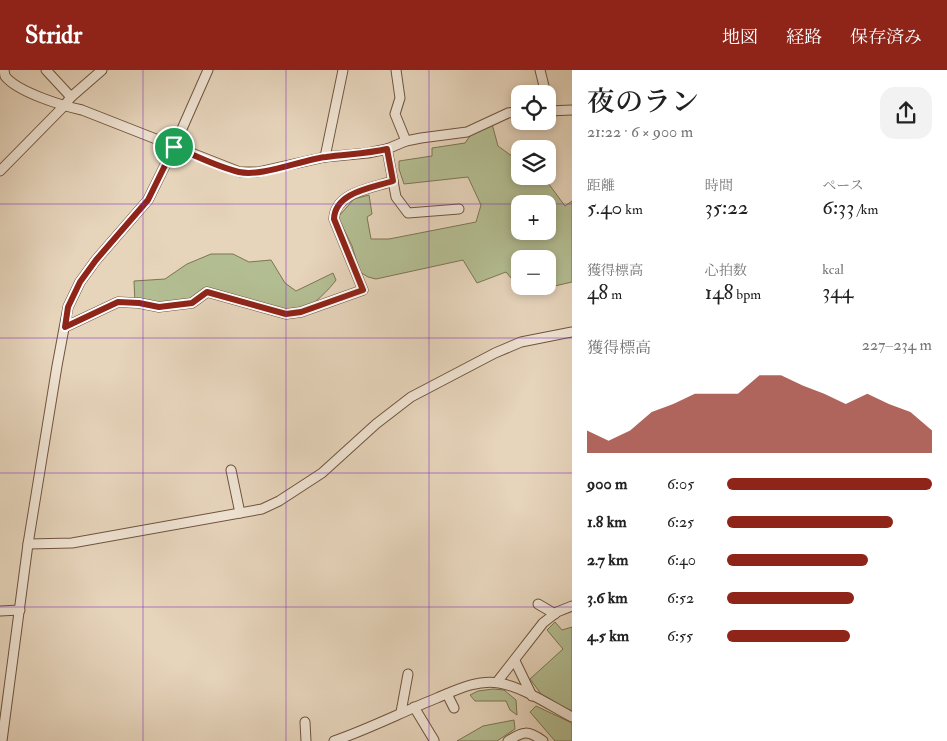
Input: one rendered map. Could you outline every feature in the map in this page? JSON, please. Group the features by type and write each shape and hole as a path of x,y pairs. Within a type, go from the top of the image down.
{"street":[{"path":"4,70 5,76 16,86 240,172 258,172 325,157 368,153 387,149 406,141 467,132 511,114"},
{"path":"46,70 71,97"},
{"path":"0,171 71,97 102,70"},
{"path":"2,741 2,728 28,544 68,307 80,282 96,260 148,200 208,70"},
{"path":"325,157 343,70"},
{"path":"396,70 400,98 395,114 406,141"},
{"path":"540,70 544,85"},
{"path":"556,111 572,110"},
{"path":"387,149 396,197 408,213 458,209"},
{"path":"65,327 118,302 139,303 159,307 192,303 207,292 286,314 301,312 363,290 334,219 334,212 346,197 393,181"},
{"path":"28,544 72,543 262,509 279,501 322,473 376,424 423,390 495,353 521,342 572,332"},
{"path":"231,470 240,513"},
{"path":"538,604 555,614"},
{"path":"497,682 543,623 555,614 572,606"},
{"path":"0,611 20,610"},
{"path":"515,661 532,696"},
{"path":"401,712 408,674"},
{"path":"334,741 401,712 475,684 497,682 506,684 572,717"},
{"path":"447,694 454,708"},
{"path":"414,707 434,740"},
{"path":"305,722 306,741"},
{"path":"508,741 524,732 544,741"}],"green space":[{"path":"492,124 498,146 511,155 511,185 549,185 565,206 572,201 572,282 556,286 556,250 511,250 511,278 506,272 477,283 463,260 376,279 360,272 352,246 338,217 354,199 369,195 372,214 367,217 371,239 389,239 476,222 481,205 468,177 404,184 399,169 399,161 432,156 432,148 465,143 472,133"},
{"path":"211,254 233,254 249,262 271,260 285,283 296,291 333,273 336,280 310,306 302,311 295,312 256,306 207,293 192,303 135,304 134,281 165,279 187,264"},
{"path":"555,622 562,630 572,627 572,711 544,698 530,679 563,649 547,630"},
{"path":"504,690 516,700 517,715 510,710 506,701 475,701 470,695 478,691"},
{"path":"536,706 572,723 572,741 555,741 530,712"},
{"path":"514,720 515,729 497,741 457,741 483,726"}],"route":[{"path":"174,147 240,172 258,172 325,157 368,153 387,149 393,181 346,197 334,212 334,219 363,290 301,312 286,314 207,292 192,303 159,307 139,303 118,302 65,327 68,307 80,282 96,260 148,200 174,147"}]}
